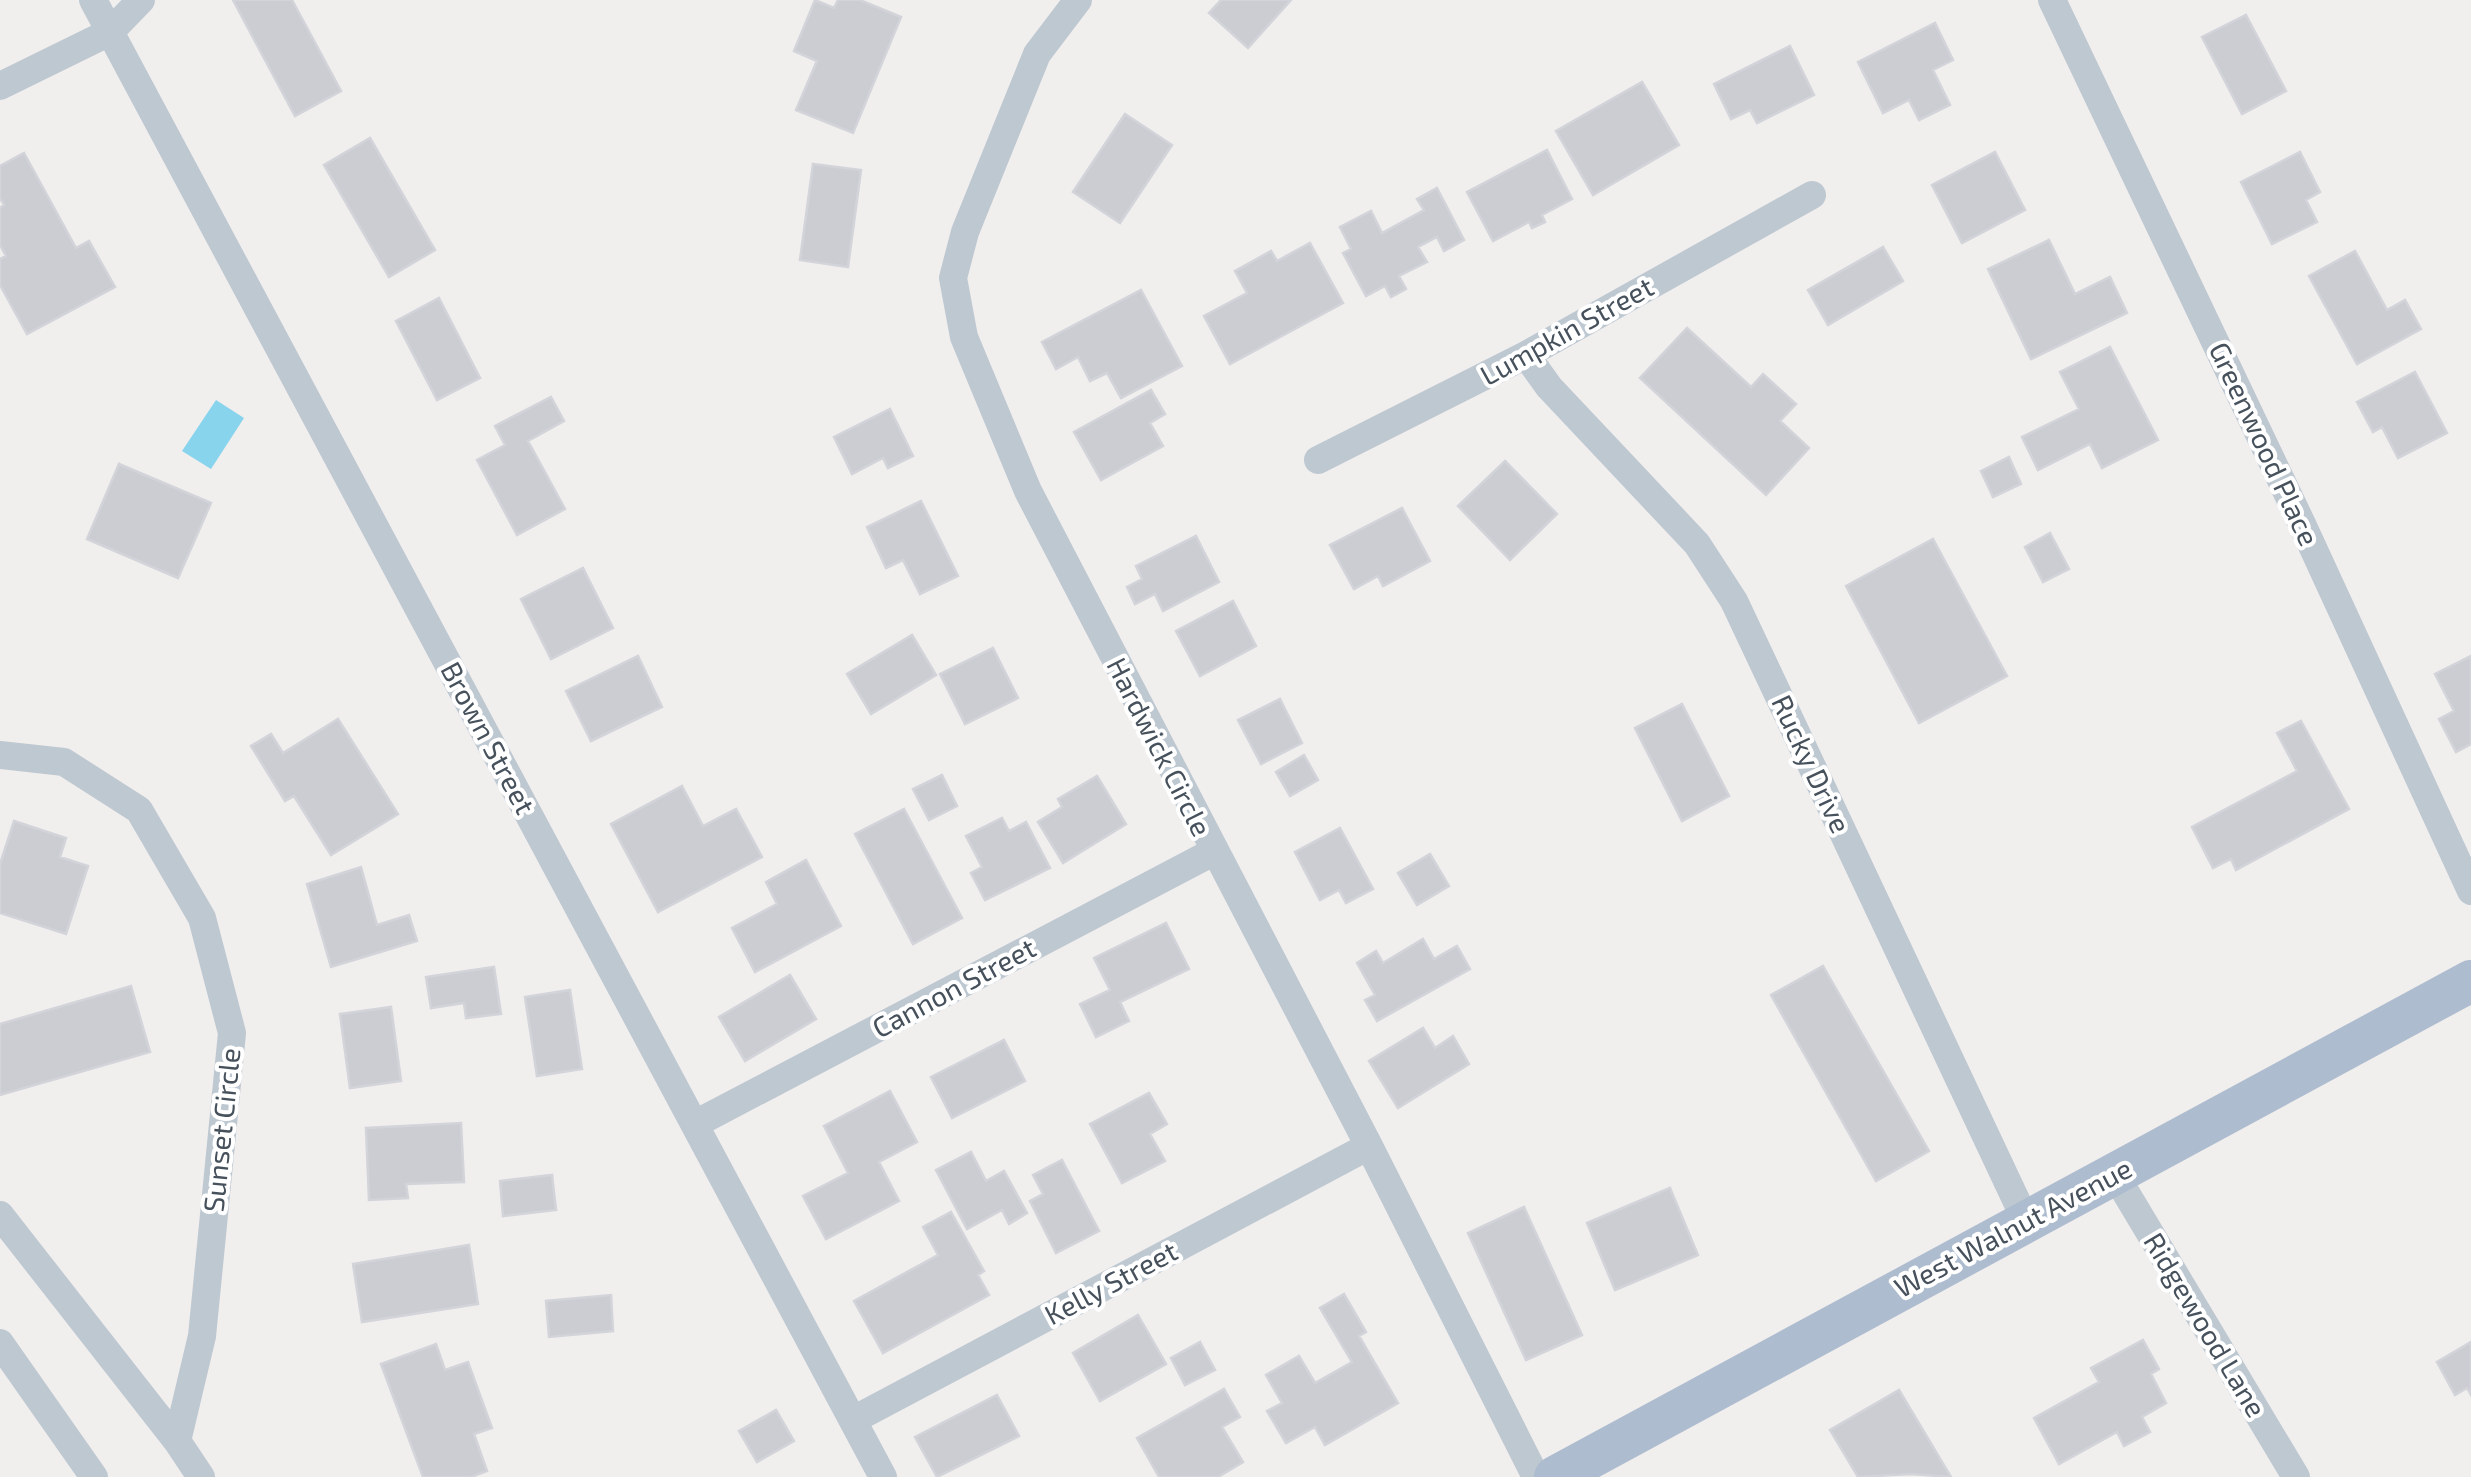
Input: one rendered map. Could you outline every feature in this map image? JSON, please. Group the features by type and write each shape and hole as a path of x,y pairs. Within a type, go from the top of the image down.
{"main road":[{"name":"West Walnut Avenue","path":"1556,1477 2471,981"}],"street":[{"name":"Brown Street","path":"93,0 883,1477"},
{"path":"0,86 110,32 141,0"},
{"name":"Hardwick Circle","path":"1078,0 1037,54 966,232 953,278 964,337 1028,491 1369,1146 1536,1477"},
{"name":"Greenwood Place","path":"2052,0 2302,524 2471,891"},
{"name":"Lumpkin Street","path":"1318,460 1526,354 1812,195"},
{"name":"Rucky Drive","path":"1526,354 1550,387 1697,544 1734,601 2026,1221"},
{"name":"Sunset Circle","path":"0,755 64,762 138,810 202,918 232,1034 202,1336 176,1441"},
{"name":"Cannon Street","path":"695,1124 1213,852"},
{"name":"Kelly Street","path":"853,1420 1369,1146"},
{"name":"Ridgewood Lane","path":"2114,1173 2296,1477"},
{"path":"0,1215 201,1477"},
{"path":"0,1343 94,1477"}],"water":[{"path":"216,400 244,418 211,469 182,451"}],"building":[{"path":"233,0 292,0 341,91 295,116"},
{"path":"815,0 834,8 838,0 860,0 901,17 853,133 796,110 817,61 794,51"},
{"path":"1221,0 1291,0 1248,48 1209,13"},
{"path":"2246,15 2286,91 2242,114 2202,37"},
{"path":"1935,23 1953,60 1933,70 1950,105 1919,120 1909,100 1883,113 1858,62"},
{"path":"1790,46 1814,95 1757,123 1750,110 1731,119 1714,84"},
{"path":"1642,82 1679,145 1593,195 1556,131"},
{"path":"1125,114 1172,145 1120,223 1073,192"},
{"path":"370,138 435,250 389,277 324,165"},
{"path":"1547,150 1572,199 1542,215 1545,222 1532,228 1529,222 1493,241 1467,192"},
{"path":"1995,152 2025,210 1962,243 1932,185"},
{"path":"2300,152 2320,192 2306,200 2317,222 2272,244 2241,182"},
{"path":"24,153 76,248 89,241 115,287 27,334 0,285 0,259 6,256 0,245 0,208 4,205 0,198 0,166"},
{"path":"813,164 861,170 848,267 800,260"},
{"path":"1437,188 1464,240 1444,251 1437,237 1418,247 1427,262 1399,276 1406,289 1391,297 1385,286 1366,296 1343,253 1351,249 1340,227 1371,211 1382,233 1424,210 1417,199"},
{"path":"2049,240 2075,294 2110,277 2127,313 2031,359 1988,269"},
{"path":"1310,243 1343,303 1230,364 1204,316 1247,293 1235,271 1271,251 1277,261"},
{"path":"1883,247 1903,281 1828,325 1808,290"},
{"path":"2355,251 2387,310 2405,300 2421,329 2357,364 2309,276"},
{"path":"1141,290 1182,366 1121,398 1107,373 1090,381 1078,357 1056,369 1042,342"},
{"path":"439,298 480,378 437,400 396,321"},
{"path":"1687,328 1751,387 1763,374 1796,404 1780,421 1809,448 1766,495 1640,378"},
{"path":"2110,347 2158,440 2102,468 2090,444 2038,470 2022,437 2079,409 2060,372"},
{"path":"2415,372 2447,433 2398,458 2382,427 2373,432 2357,402"},
{"path":"1151,390 1165,414 1150,423 1163,446 1101,480 1074,432"},
{"path":"551,397 564,421 528,441 565,509 517,535 477,460 505,445 495,426"},
{"path":"890,409 913,456 888,468 883,458 852,474 834,437"},
{"path":"2009,457 2021,484 1993,497 1981,471"},
{"path":"1505,461 1557,514 1510,560 1458,506"},
{"path":"119,464 211,503 178,578 87,539"},
{"path":"921,501 958,576 920,594 903,560 886,568 867,527"},
{"path":"1402,508 1430,561 1383,586 1378,576 1354,589 1330,545"},
{"path":"2050,533 2069,569 2043,582 2025,547"},
{"path":"1196,536 1219,582 1163,611 1155,594 1135,604 1127,587 1142,579 1136,566"},
{"path":"1933,539 2007,676 1919,723 1846,586"},
{"path":"583,568 613,628 551,659 521,599"},
{"path":"1233,601 1256,646 1200,676 1176,631"},
{"path":"912,635 936,675 871,714 847,674"},
{"path":"993,648 1018,698 965,724 940,674"},
{"path":"638,656 662,707 591,741 566,691"},
{"path":"2471,656 2471,744 2456,752 2439,719 2454,711 2435,674"},
{"path":"1280,699 1302,743 1261,764 1238,720"},
{"path":"1682,704 1729,796 1682,821 1635,728"},
{"path":"338,719 398,814 331,855 294,796 285,801 251,746 271,734 283,753"},
{"path":"2301,721 2349,809 2236,870 2231,859 2213,868 2192,827 2297,771 2277,733"},
{"path":"1304,755 1318,780 1290,796 1276,772"},
{"path":"942,775 957,806 929,820 913,789"},
{"path":"1097,776 1126,824 1063,863 1038,822 1062,807 1058,799"},
{"path":"682,786 703,826 736,809 762,857 658,912 611,824"},
{"path":"904,809 962,918 913,944 855,834"},
{"path":"1002,818 1009,831 1026,822 1050,868 985,900 971,873 982,867 966,836"},
{"path":"14,821 66,838 60,857 88,866 66,934 0,913 0,864"},
{"path":"1340,828 1373,889 1346,903 1339,890 1320,900 1295,852"},
{"path":"1430,854 1449,886 1417,905 1398,873"},
{"path":"806,860 841,926 755,972 732,928 777,904 766,882"},
{"path":"361,867 377,925 409,915 417,941 331,967 307,884"},
{"path":"1166,923 1189,969 1120,1002 1129,1021 1096,1037 1080,1004 1110,990 1094,958"},
{"path":"1423,939 1434,959 1457,946 1470,969 1377,1021 1365,1000 1375,995 1357,963 1376,951 1383,963"},
{"path":"1823,966 1929,1151 1876,1181 1771,995"},
{"path":"494,967 501,1014 466,1018 464,1003 431,1008 426,977"},
{"path":"790,975 816,1019 745,1061 719,1017"},
{"path":"131,986 150,1052 0,1095 0,1024"},
{"path":"570,990 582,1069 537,1076 525,997"},
{"path":"391,1007 401,1081 350,1088 340,1014"},
{"path":"1423,1028 1435,1048 1453,1036 1469,1064 1398,1108 1369,1061"},
{"path":"1004,1040 1025,1081 952,1118 931,1077"},
{"path":"890,1091 917,1142 879,1162 899,1201 826,1239 803,1196 848,1173 824,1126"},
{"path":"1149,1093 1167,1124 1150,1134 1165,1161 1122,1183 1090,1124"},
{"path":"461,1123 464,1182 406,1184 408,1198 369,1200 366,1128"},
{"path":"971,1152 986,1181 1004,1171 1027,1213 1009,1224 1002,1210 967,1229 936,1170"},
{"path":"1062,1160 1099,1231 1056,1253 1030,1201 1043,1194 1033,1175"},
{"path":"552,1175 556,1210 503,1216 500,1181"},
{"path":"1670,1188 1698,1255 1615,1290 1587,1223"},
{"path":"1524,1207 1582,1335 1526,1360 1468,1233"},
{"path":"951,1212 984,1271 978,1275 989,1295 883,1353 854,1301 938,1255 923,1227"},
{"path":"469,1245 478,1304 362,1322 353,1264"},
{"path":"1344,1294 1366,1332 1359,1336 1398,1403 1325,1445 1315,1427 1286,1443 1267,1411 1282,1403 1266,1375 1299,1356 1315,1383 1352,1362 1320,1308"},
{"path":"611,1295 613,1331 549,1337 546,1301"},
{"path":"1138,1315 1166,1364 1100,1401 1073,1353"},
{"path":"2143,1340 2159,1369 2151,1374 2166,1403 2142,1417 2150,1432 2124,1446 2117,1432 2059,1464 2034,1418 2099,1382 2091,1368"},
{"path":"1200,1342 1215,1370 1185,1385 1171,1358"},
{"path":"2471,1342 2471,1395 2467,1388 2455,1395 2437,1362"},
{"path":"436,1344 445,1370 468,1362 492,1428 474,1434 487,1471 471,1477 423,1477 381,1364"},
{"path":"1224,1389 1240,1417 1222,1427 1243,1462 1218,1477 1159,1477 1137,1438"},
{"path":"1899,1390 1951,1477 1858,1477 1830,1430"},
{"path":"997,1395 1019,1436 937,1477 915,1437"},
{"path":"776,1410 794,1441 757,1462 739,1431"}]}
